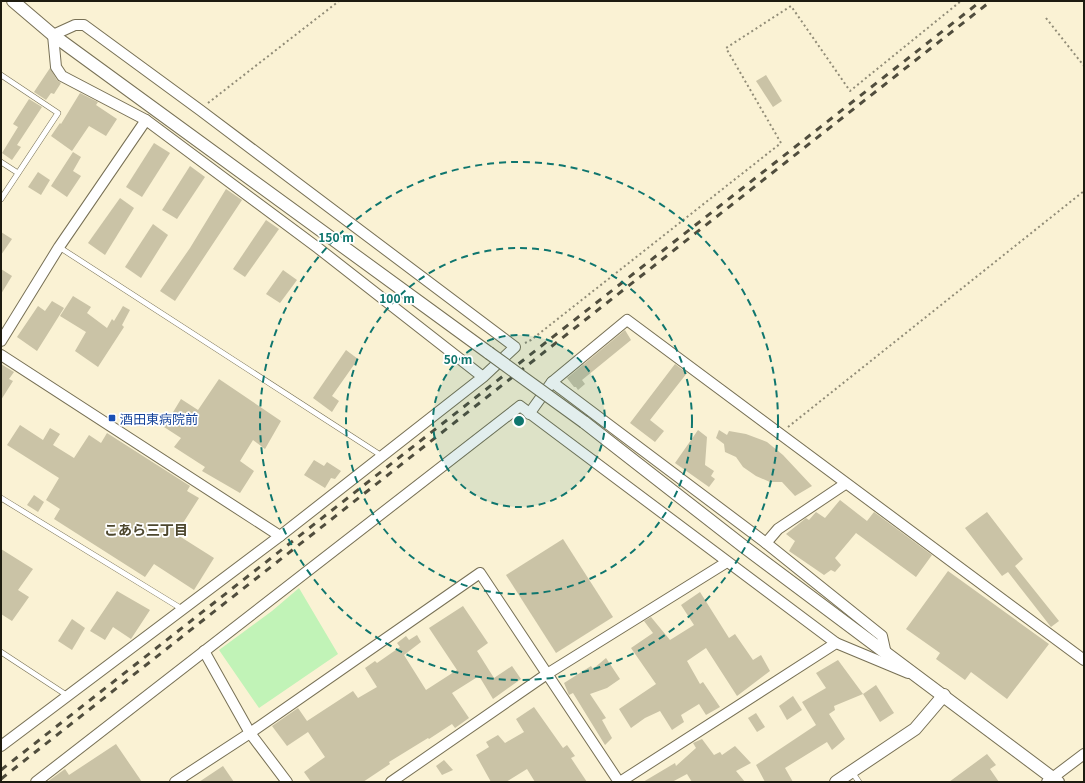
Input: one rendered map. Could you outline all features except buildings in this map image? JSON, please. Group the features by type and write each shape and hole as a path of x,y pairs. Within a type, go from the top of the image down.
{"street":[{"path":"14,1 53,35 584,422 886,654 944,695 1053,781 1084,754"},
{"path":"1,746 280,536 483,377 515,347 200,110 84,25 75,25 53,35"},
{"path":"53,35 56,67 62,76 146,120 318,248 483,377"},
{"path":"1,341 59,247 146,120"},
{"path":"529,414 552,382 627,320 778,434 1084,660"},
{"path":"1,355 280,536"},
{"path":"552,382 766,543 882,636 886,654"},
{"path":"36,782 520,406 836,642 918,677"},
{"path":"766,543 778,529 846,484"},
{"path":"391,782 547,674 727,562"},
{"path":"175,782 250,733 480,573 619,782 836,642"},
{"path":"204,651 250,733 287,782"},
{"path":"836,782 915,730 944,695"}],"lane":[{"path":"1,75 58,113 1,198"},
{"path":"1,162 18,173"},
{"path":"59,247 383,456"},
{"path":"1,498 183,609"},
{"path":"1,652 68,696"},
{"path":"852,771 859,782"}],"path":[{"path":"200,110 339,1"},
{"path":"515,347 531,340 781,143 726,48 791,6 850,91 961,1"},
{"path":"1046,18 1084,66"},
{"path":"778,434 1084,191"}],"green space":[{"path":"299,588 338,654 259,708 219,650 272,611"}],"railway":[{"path":"1,770 981,1"},
{"path":"1,779 991,1"}],"place":[{"name":"酒田東病院前","path":"112,418"}],"district":[{"name":"こあら三丁目","path":"146,529"}]}
